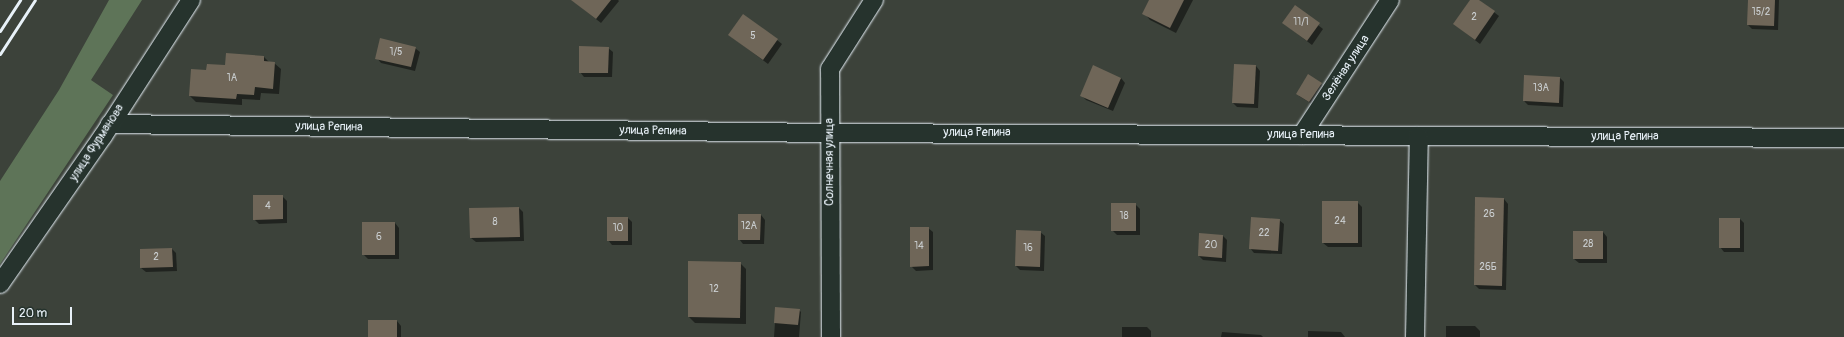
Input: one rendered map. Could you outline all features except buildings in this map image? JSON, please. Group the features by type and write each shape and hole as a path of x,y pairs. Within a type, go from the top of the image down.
{"street":[{"name":"улица Фурманова","path":"0,284 110,124 191,0"},
{"name":"Солнечная улица","path":"831,337 830,69 874,0"},
{"name":"Зелёная улица","path":"1302,135 1390,0"},
{"name":"улица Репина","path":"110,124 830,133 1844,138"},
{"path":"1415,337 1419,136"}],"green space":[{"path":"109,0 142,0 91,80 113,95 0,264 0,181 59,90"}],"railway":[{"path":"0,31 20,0"},
{"path":"0,54 35,0"}]}
